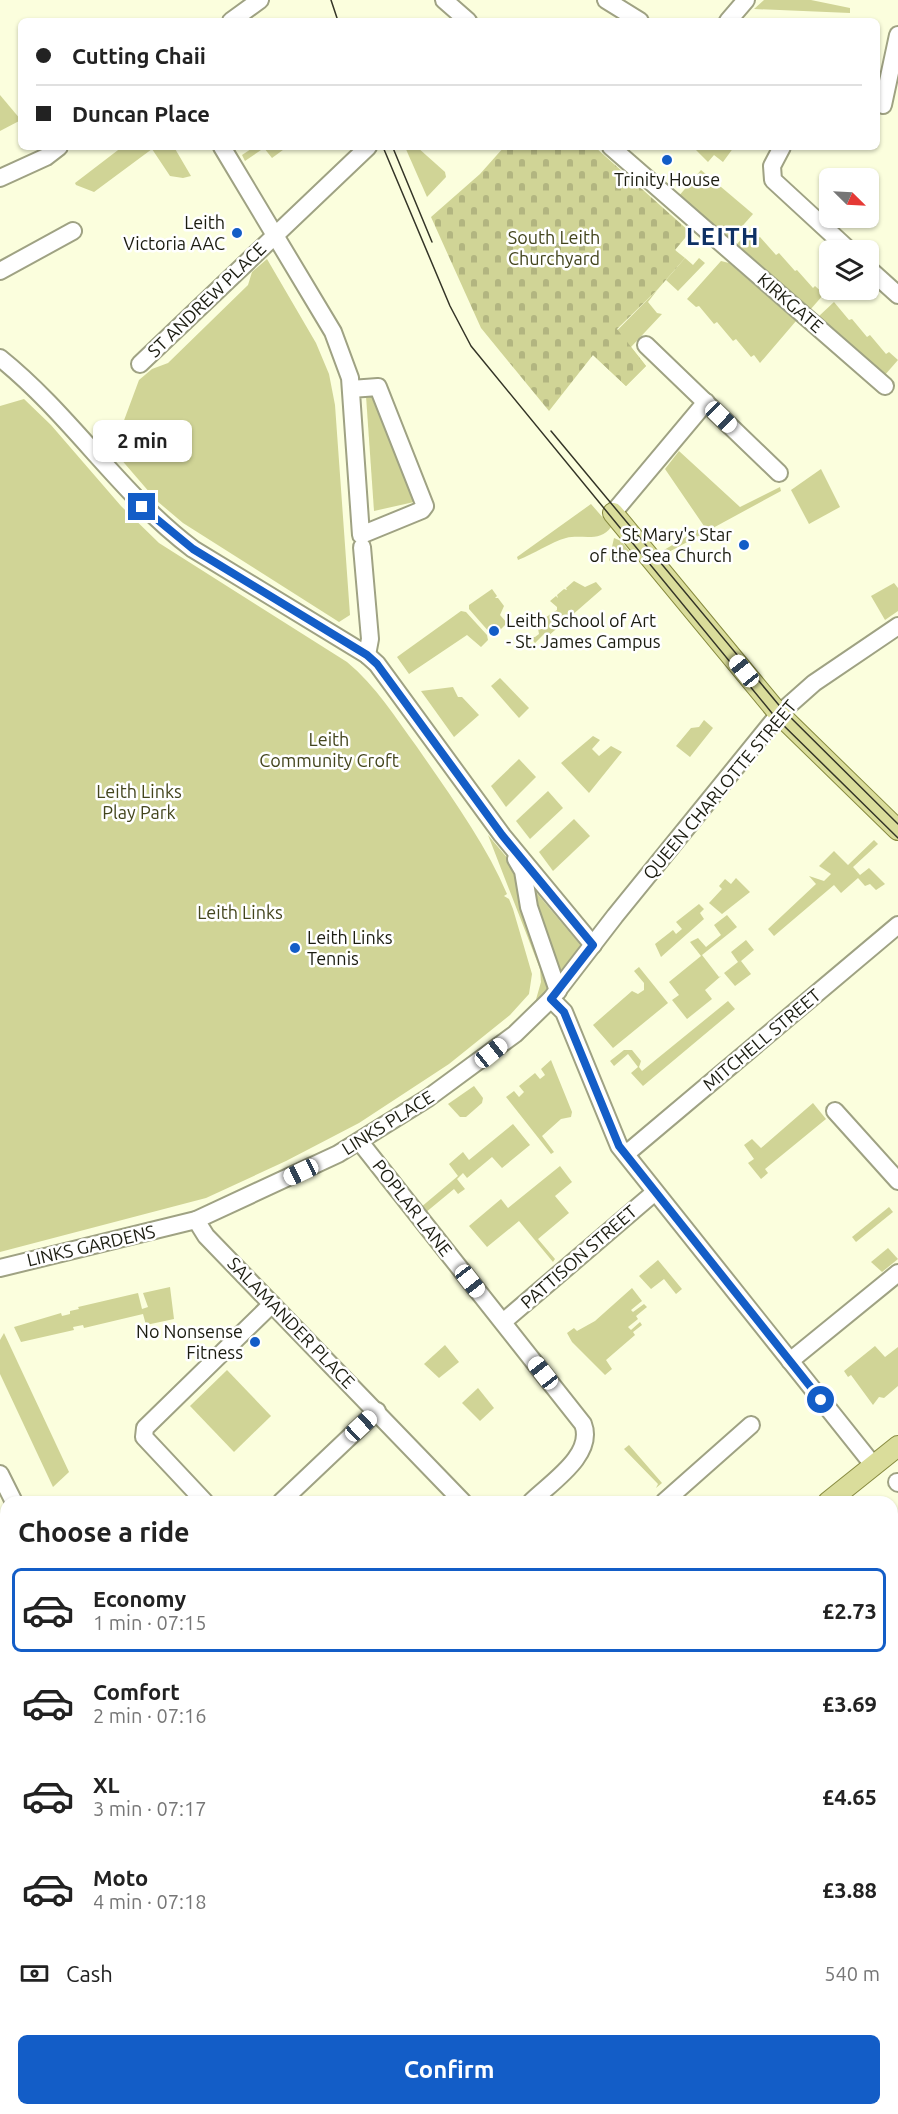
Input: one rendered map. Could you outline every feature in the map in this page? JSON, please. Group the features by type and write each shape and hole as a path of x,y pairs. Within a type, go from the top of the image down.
{"main road":[{"path":"613,513 779,714 898,830"},
{"path":"836,1496 898,1446"}],"street":[{"path":"235,18 260,0"},
{"path":"444,0 465,18"},
{"path":"606,0 635,18"},
{"path":"731,18 746,0"},
{"path":"886,105 898,35"},
{"path":"0,178 37,161 54,150"},
{"path":"224,150 337,340 347,364 351,389 361,535 422,510 425,506 378,387 351,389"},
{"name":"ST ANDREW PLACE","path":"140,364 365,150"},
{"name":"KIRKGATE","path":"615,150 885,386"},
{"path":"780,150 772,166 773,180 838,240"},
{"path":"0,271 73,231"},
{"path":"879,278 898,295"},
{"path":"646,345 779,473"},
{"path":"0,358 54,408 142,507 160,524 193,549 367,655 383,672 506,840 593,945"},
{"path":"613,513 706,402"},
{"path":"362,548 370,639 367,655"},
{"name":"QUEEN CHARLOTTE STREET","path":"559,990 779,714 814,683 898,626"},
{"path":"506,840 523,871 529,907 559,990 564,1012 616,1140 874,1466"},
{"name":"MITCHELL STREET","path":"626,1155 898,925"},
{"name":"LINKS PLACE","path":"189,1223 219,1211 360,1142 428,1098 491,1053 559,990"},
{"path":"835,1111 898,1181"},
{"name":"POPLAR LANE","path":"360,1142 583,1424 586,1435 577,1458 537,1496"},
{"name":"PATTISON STREET","path":"503,1322 656,1192"},
{"name":"LINKS GARDENS","path":"0,1268 189,1223"},
{"name":"SALAMANDER PLACE","path":"189,1223 206,1236 457,1496"},
{"path":"790,1361 898,1273"},
{"path":"199,1496 144,1437 145,1428 272,1304"},
{"path":"287,1496 377,1411"},
{"path":"671,1496 751,1425"},
{"path":"0,1473 11,1496"}],"green space":[{"path":"764,0 811,0 850,8 850,13 754,9"},
{"path":"0,95 18,116 18,122 0,131"},
{"path":"118,150 151,150 94,192 75,183"},
{"path":"153,150 176,150 191,176 183,178 170,176"},
{"path":"250,150 261,150 245,161 242,155"},
{"path":"266,150 283,150 272,158"},
{"path":"406,150 420,150 445,172 446,177 427,197"},
{"name":"South Leith Churchyard","path":"501,150 598,150 690,232 675,250 685,258 658,289 617,329 646,366 626,386 593,355 549,411 481,328 431,217 480,174"},
{"path":"696,150 732,150 723,162 714,155 708,162"},
{"path":"701,170 753,214 729,241 678,197"},
{"path":"751,229 776,255 779,253 795,271 797,270 813,288 815,286 819,290 819,300 810,310 737,244"},
{"path":"685,258 693,265 699,258 705,263 678,291 666,280"},
{"path":"267,259 316,343 329,374 335,405 350,615 339,622 183,523 157,501 113,450 139,380 152,369 168,363 248,285 252,272"},
{"path":"721,261 729,263 796,321 760,363 754,355 751,357 736,339 733,341 717,322 714,324 699,306 696,307 687,299"},
{"path":"658,289 648,302 657,313 662,314 631,347 646,366 626,386 593,355"},
{"path":"834,302 867,337 870,335 886,354 889,352 898,360 884,376 818,317"},
{"path":"371,395 414,502 374,511 366,396"},
{"name":"Leith Links","path":"24,399 51,425 121,506 159,543 347,662 367,681 417,747 489,857 507,894 504,896 509,899 513,909 532,974 529,994 510,1015 449,1064 359,1123 286,1161 206,1198 0,1252 0,406"},
{"path":"679,451 740,507 780,487 781,491 667,553 664,550 704,526 665,469"},
{"path":"821,469 840,507 809,524 791,490"},
{"path":"591,504 611,527 607,532 596,536 566,538 518,560 517,557"},
{"path":"614,538 621,541 636,559 630,563 623,556 613,564 609,560"},
{"path":"574,581 585,587 596,582 602,589 547,637 544,634 535,643 530,637 539,634 537,623 557,610 557,607 550,601 556,596 558,598 557,595 564,589 567,590 566,588"},
{"path":"894,583 898,588 898,611 885,620 871,596"},
{"path":"492,589 497,596 495,598 498,598 504,606 500,615 507,623 496,634 490,633 469,609 469,605"},
{"path":"461,611 466,612 487,635 488,640 481,647 467,635 409,674 397,657"},
{"path":"500,678 529,708 519,718 491,686"},
{"path":"453,687 458,697 462,697 479,715 454,737 421,691"},
{"path":"704,720 713,728 690,757 676,746 691,728 699,727"},
{"path":"593,736 600,740 592,749 599,756 611,746 622,752 589,793 561,763"},
{"path":"519,759 536,777 506,807 491,786"},
{"path":"548,791 563,808 530,839 516,821"},
{"path":"574,819 590,836 553,871 539,852"},
{"path":"488,835 582,947 535,1003 541,982 540,969"},
{"path":"874,840 878,844 853,867 860,875 869,868 885,884 876,890 870,884 865,886 858,878 841,893 834,885 774,936 768,929 816,884 809,876 824,881 831,874 819,866 834,851 848,865"},
{"path":"736,878 750,892 722,914 709,903 722,889 719,886 725,879 731,884"},
{"path":"699,904 704,909 700,913 704,919 661,957 655,944 673,930 676,934 682,929 676,922"},
{"path":"727,915 737,927 702,955 719,977 721,976 705,990 712,999 687,1019 672,1000 679,995 669,982 701,956 690,942 698,938 706,947 721,935 714,925"},
{"path":"746,940 754,950 741,961 751,974 735,986 724,973 738,962 731,952"},
{"path":"639,967 668,1003 613,1048 593,1025 632,991 638,994 644,990 644,983 634,971"},
{"path":"728,1001 735,1009 643,1086 631,1073 638,1067 628,1054 614,1066 610,1061 624,1050 632,1050 641,1061 639,1067 642,1071"},
{"path":"551,1060 572,1112 571,1117 561,1119 542,1136 554,1152 551,1154 506,1097 514,1091 519,1097 524,1092 519,1086 535,1073 540,1079 545,1075 541,1069"},
{"path":"474,1086 483,1098 482,1103 466,1117 460,1117 448,1104"},
{"path":"813,1103 826,1119 765,1169 768,1173 761,1179 748,1163 754,1159 744,1145 752,1139 761,1148"},
{"path":"513,1124 530,1145 502,1168 492,1157 467,1178 463,1173 457,1179 465,1189 458,1194 454,1189 425,1213 420,1208 458,1176 449,1164 463,1152 469,1160"},
{"path":"560,1166 572,1182 555,1196 569,1213 538,1239 555,1259 553,1262 519,1221 487,1247 469,1226 501,1199 508,1208"},
{"path":"889,1207 893,1212 856,1242 852,1237"},
{"path":"888,1248 898,1259 882,1272 871,1262"},
{"path":"658,1260 682,1289 676,1294 664,1279 651,1289 639,1276"},
{"path":"170,1287 174,1319 146,1325 143,1314 84,1328 83,1325 73,1327 74,1330 21,1342 14,1327 61,1313 62,1316 70,1314 70,1311 79,1309 78,1307 138,1293 142,1309 148,1307 143,1293"},
{"path":"632,1288 642,1301 631,1310 633,1312 644,1304 647,1307 628,1327 631,1330 640,1322 642,1325 633,1332 635,1335 606,1360 612,1369 605,1375 572,1342 567,1333 574,1328 577,1331 595,1321"},
{"path":"4,1333 69,1472 53,1487 0,1374 0,1340"},
{"path":"445,1345 459,1362 439,1378 424,1364"},
{"path":"875,1346 885,1357 898,1347 898,1386 884,1398 879,1397 873,1405 851,1375 848,1377 844,1371"},
{"path":"227,1370 271,1416 234,1452 190,1406"},
{"path":"478,1388 494,1408 480,1421 462,1403"},
{"path":"629,1445 662,1483 656,1488 658,1484 624,1449"}],"tram line":[{"path":"331,0 337,18"},
{"path":"384,150 450,306 471,346 776,718 898,838"},
{"path":"394,150 432,242"},
{"path":"551,431 783,710 898,824"}],"place":[{"name":"Trinity House","path":"667,160"},
{"name":"Leith Victoria AAC","path":"237,233"},
{"name":"St Mary's Star of the Sea Church","path":"744,545"},
{"name":"Leith School of Art - St. James Campus","path":"494,631"},
{"name":"Leith Links Tennis","path":"295,948"},
{"name":"No Nonsense Fitness","path":"255,1342"}],"district":[{"name":"LEITH","path":"723,237"}],"route":[{"path":"142,507 193,549 367,655 377,664 502,835 593,945 551,999 564,1012 619,1146 821,1400"}],"park label":[{"name":"Leith Community Croft","path":"329,750"},
{"name":"Leith Links Play Park","path":"139,802"}]}
